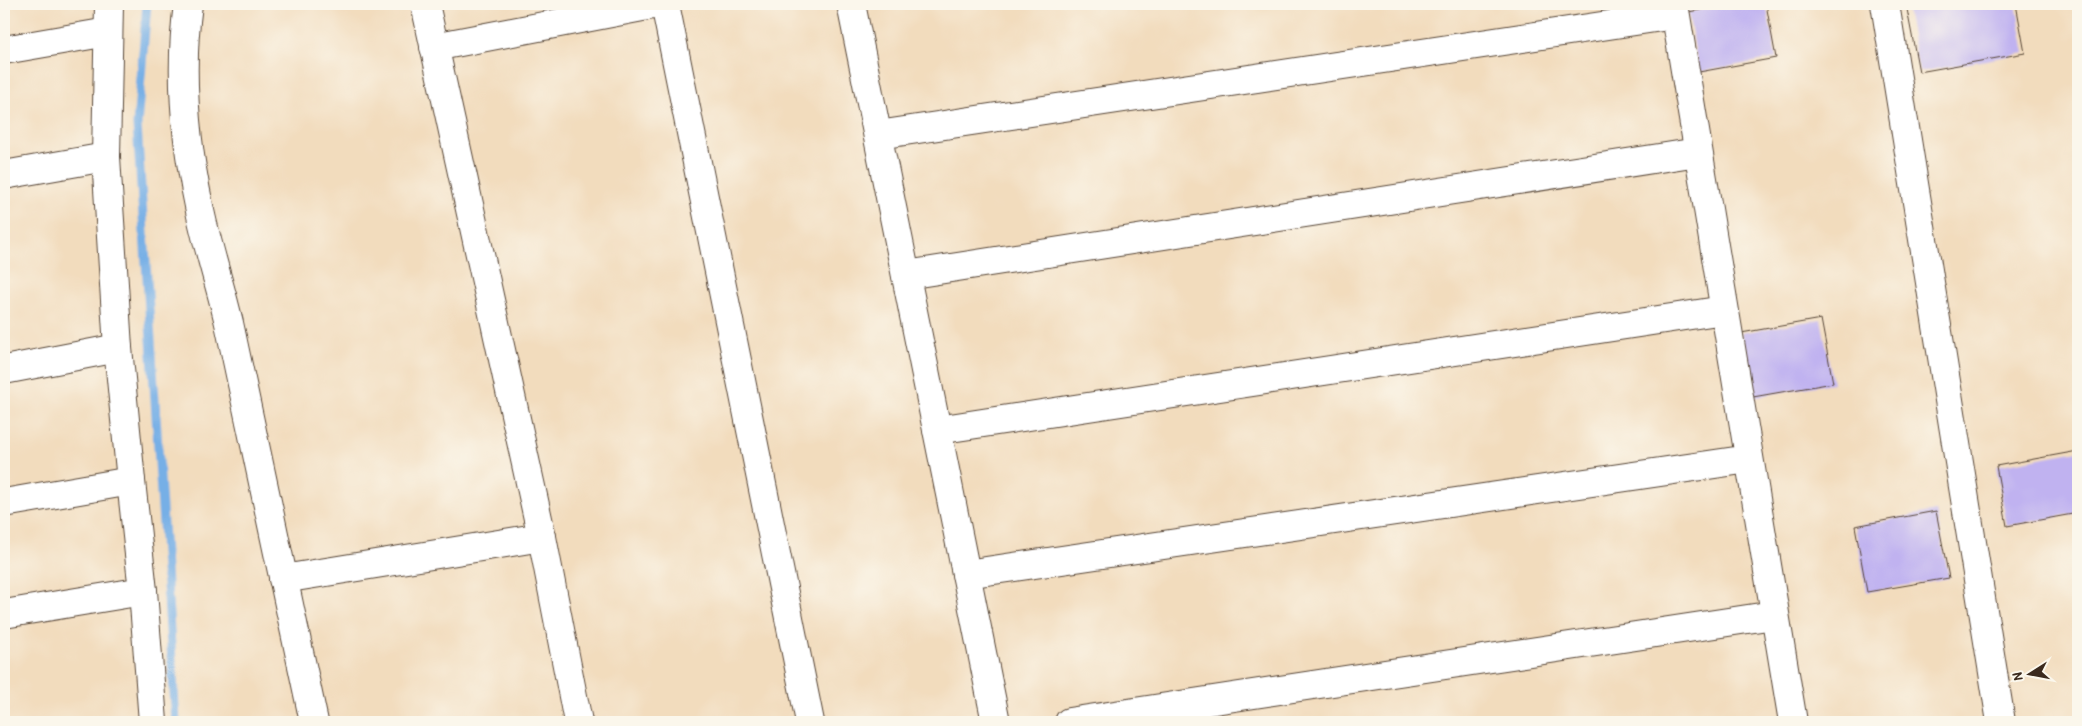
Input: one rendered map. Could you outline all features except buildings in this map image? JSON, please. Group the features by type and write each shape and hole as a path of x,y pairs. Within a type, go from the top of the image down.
{"street":[{"path":"110,4 106,156 118,348 130,481 143,591 153,722"},
{"path":"188,4 184,28 184,90 187,138 199,207 225,305 314,722"},
{"path":"425,4 542,537 578,722"},
{"path":"434,47 658,4"},
{"path":"665,4 810,722"},
{"path":"851,4 996,722"},
{"path":"1885,4 2001,722"},
{"path":"878,135 1674,9 1774,615 1794,722"},
{"path":"4,50 108,32"},
{"path":"906,275 1698,152"},
{"path":"4,175 106,156"},
{"path":"937,430 1724,310"},
{"path":"4,370 118,348"},
{"path":"966,574 1748,459"},
{"path":"4,504 130,481"},
{"path":"283,579 542,537"},
{"path":"4,614 143,591"},
{"path":"1069,722 1774,615"}],"waterway":[{"path":"147,4 137,125 176,722"}]}
